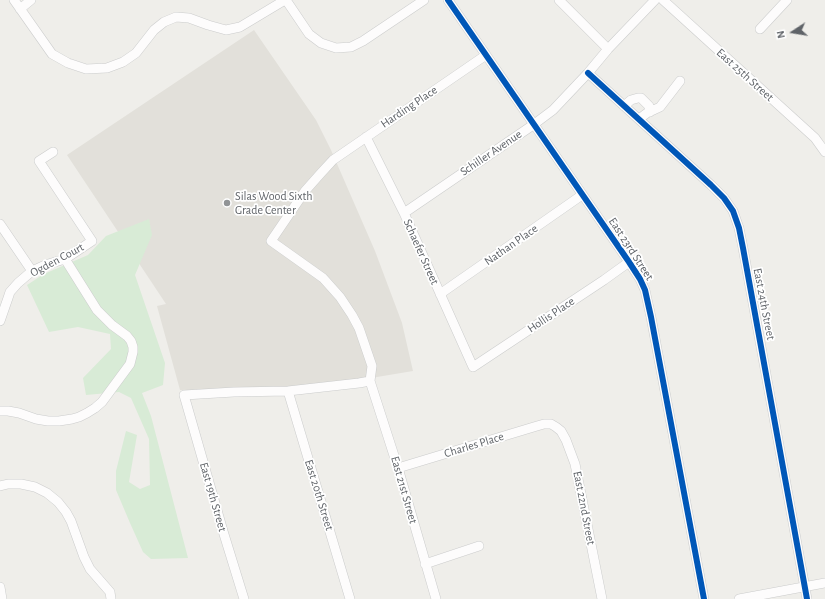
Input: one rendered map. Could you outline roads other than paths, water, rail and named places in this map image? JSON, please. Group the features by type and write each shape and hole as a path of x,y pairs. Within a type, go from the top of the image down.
{"street":[{"path":"14,0 52,54 68,63 86,69 107,68 124,62 136,53 154,30 164,22 176,17 189,18 226,30 240,27 286,0 309,34 321,43 336,48 351,47 363,41 424,0"},
{"path":"20,9 31,0"},
{"name":"East 23rd Street","path":"448,0 640,279 645,290 704,599"},
{"path":"559,0 608,49"},
{"name":"Schiller Avenue","path":"404,213 553,110 655,0"},
{"name":"East 25th Street","path":"663,0 816,138 825,152"},
{"path":"760,29 787,0"},
{"name":"Harding Place","path":"334,160 486,55"},
{"name":"East 24th Street","path":"588,73 711,185 724,198 733,211 743,248 807,599"},
{"path":"639,119 660,107 680,81"},
{"path":"624,106 631,100 641,98 649,106 650,112"},
{"name":"Schaefer Street","path":"366,138 404,213 473,367"},
{"name":"Ogden Court","path":"0,322 10,292 18,283 32,271 64,258 92,241 39,161 53,152"},
{"name":"East 21st Street","path":"334,160 305,191 271,241 323,278 340,298 355,322 372,366 370,380 398,468 436,599"},
{"name":"Nathan Place","path":"440,294 582,195"},
{"path":"0,224 32,271"},
{"path":"0,411 19,413 36,419 48,421 59,421 79,417 87,414 102,402 130,364 133,352 131,342 127,336 112,325 97,310 64,258"},
{"name":"Hollis Place","path":"473,367 598,285 628,262"},
{"path":"288,391 359,383 370,380"},
{"name":"East 19th Street","path":"244,599 184,395 288,391"},
{"name":"East 20th Street","path":"288,391 350,599"},
{"name":"Charles Place","path":"398,468 537,426 551,424"},
{"name":"East 22nd Street","path":"551,424 561,432 566,440 575,464 602,599"},
{"path":"0,486 8,484 21,484 35,487 47,493 58,502 71,521 84,558 90,569 110,592 111,599"},
{"path":"425,564 478,546"},
{"path":"739,599 825,583"},
{"path":"0,587 2,599"}],"place":[{"name":"Silas Wood Sixth Grade Center","path":"227,203"}]}
